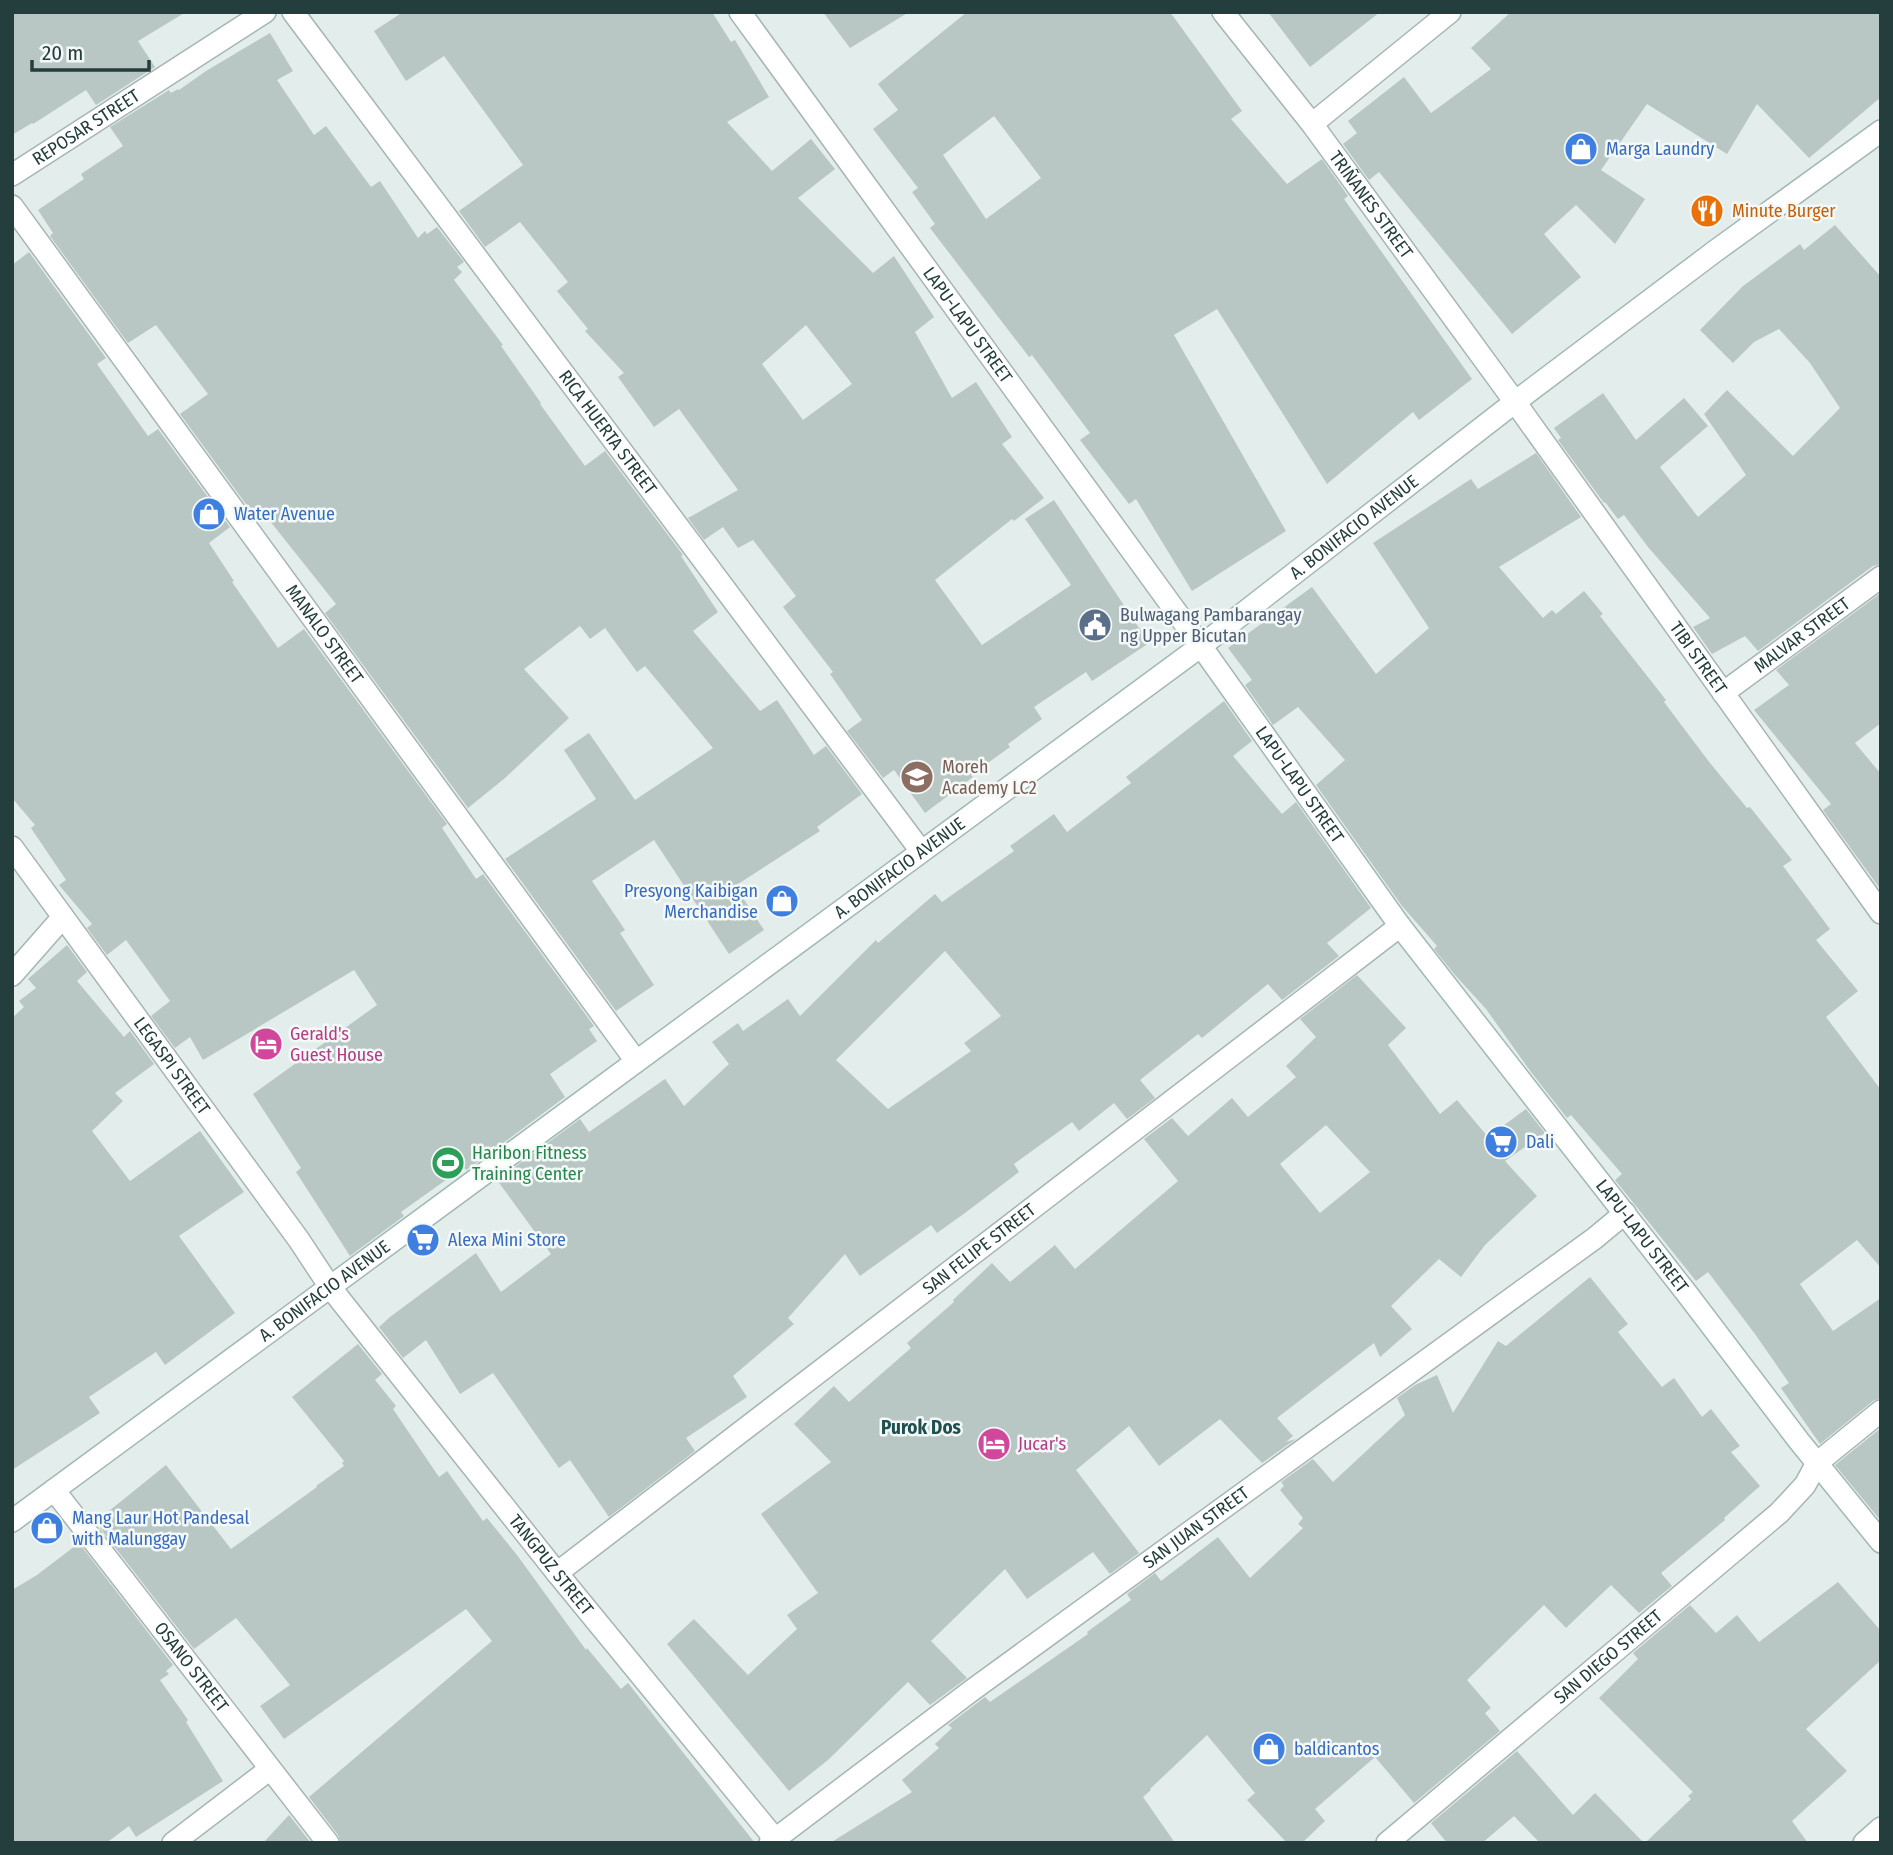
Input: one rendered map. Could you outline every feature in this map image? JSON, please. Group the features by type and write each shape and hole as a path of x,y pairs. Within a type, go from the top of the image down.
{"street":[{"name":"REPOSAR STREET","path":"12,175 265,12"},
{"name":"RICA HUERTA STREET","path":"293,12 921,852"},
{"name":"LAPU-LAPU STREET","path":"740,12 1400,926 1881,1542"},
{"name":"TRIÑANES STREET","path":"1223,12 1311,124 1515,402"},
{"path":"1311,124 1450,12"},
{"name":"A. BONIFACIO AVENUE","path":"12,1521 1200,646 1515,402 1881,131"},
{"name":"MANALO STREET","path":"12,206 636,1061"},
{"name":"TIBI STREET","path":"1515,402 1881,913"},
{"name":"MALVAR STREET","path":"1723,693 1881,577"},
{"name":"LEGASPI STREET","path":"12,847 331,1287"},
{"path":"12,975 63,917"},
{"name":"SAN FELIPE STREET","path":"556,1573 1400,926"},
{"name":"SAN JUAN STREET","path":"772,1841 971,1690 1625,1213"},
{"name":"TANGPUZ STREET","path":"331,1287 772,1841"},
{"name":"SAN DIEGO STREET","path":"1387,1843 1779,1513 1805,1485 1817,1463 1881,1411"},
{"name":"OSANO STREET","path":"54,1490 328,1843"},
{"path":"173,1843 270,1769"},
{"path":"1864,1843 1881,1828"}],"building":[{"path":"12,12 186,12 138,41 155,67 96,105 86,90 12,135"},
{"path":"403,12 712,12 731,42 735,40 769,97 727,122 772,171 811,139 835,169 798,198 873,273 894,256 934,317 915,332 952,398 976,382 1012,437 1002,444 1044,498 1014,521 1012,519 935,580 982,645 1071,585 1025,519 1054,500 1149,643 1092,681 1086,672 1034,707 1042,719 925,813 894,770 883,778 847,731 862,720 830,674 833,672 783,607 796,596 753,540 738,548 723,527 704,540 688,518 738,490 679,409 654,427 618,377 624,373 585,331 588,329 557,291 568,282 520,222 485,247 459,211 523,165 444,56 406,81 374,31","holes":["806,325 852,384 803,420 762,364"]},
{"path":"823,12 909,12 850,48"},
{"path":"967,12 1170,12 1242,111 1231,119 1287,184 1322,159 1348,196 1344,199 1472,379 1419,420 1413,412 1327,484 1217,309 1174,335 1286,531 1192,591 1136,499 1129,504 1080,440 1090,433 1032,355 1029,357 930,228 935,224 912,192 918,188 873,129 898,110 878,84","holes":["994,116 1041,178 986,219 943,155"]},
{"path":"1268,12 1380,12 1310,67"},
{"path":"1511,12 1881,12 1881,97 1809,158 1757,104 1727,154 1647,104 1601,170 1645,199 1615,244 1576,205 1544,234 1581,277 1512,334 1379,172 1369,180 1343,144 1357,133 1348,121 1404,77 1431,113 1491,69 1471,48"},
{"path":"270,33 293,71 277,80 314,135 326,126 371,187 380,181 418,238 425,231 427,234 437,227 464,262 457,267 462,272 454,280 503,345 501,346 540,404 585,466 605,451 683,555 681,556 718,612 693,631 760,711 777,700 814,755 826,746 862,794 817,827 820,831 735,886 764,930 729,954 654,840 592,881 625,930 620,933 654,985 616,1011 505,859 596,799 564,750 589,733 635,800 713,748 645,666 637,672 605,628 590,639 580,626 524,669 569,718 505,778 468,808 325,613 336,604 258,506 251,511 180,414 208,394 156,325 128,343 50,236 53,233 38,210 84,179 81,174 123,146 110,127 169,90 171,93 179,90"},
{"path":"1835,225 1881,277 1881,564 1873,566 1758,651 1745,636 1712,654 1693,627 1710,618 1624,515 1618,519 1604,503 1558,440 1561,438 1554,428 1603,393 1636,440 1684,398 1708,426 1660,467 1698,517 1746,475 1704,414 1727,390 1793,456 1840,408 1810,363 1779,329 1754,342 1733,363 1700,330 1743,286 1800,244 1804,250"},
{"path":"29,252 106,358 97,364 148,436 158,429 230,527 209,543 234,581 232,582 278,648 304,629 447,824 442,828 476,879 483,874 594,1026 589,1029 597,1041 550,1074 565,1097 482,1159 466,1170 464,1167 401,1212 404,1216 350,1256 296,1172 301,1168 253,1094 377,1005 354,970 203,1060 190,1037 175,1048 151,1016 170,1001 126,940 107,955 87,928 92,924 59,885 66,880 31,828 35,825 12,798 12,265"},
{"path":"1536,453 1581,517 1499,567 1543,618 1552,610 1556,614 1584,591 1710,763 1747,808 1750,807 1792,860 1783,866 1830,929 1816,940 1858,991 1826,1017 1881,1090 1881,1268 1857,1240 1800,1284 1833,1331 1881,1298 1881,1398 1873,1401 1820,1444 1781,1388 1789,1383 1708,1272 1696,1281 1615,1180 1622,1174 1571,1115 1567,1118 1486,1009 1434,949 1437,946 1402,906 1316,785 1345,760 1298,707 1273,725 1245,685 1252,680 1228,648 1312,587 1376,674 1429,628 1373,543 1471,479 1478,489"},
{"path":"1881,593 1881,723 1855,743 1881,774 1881,890 1823,810 1831,804 1754,710 1789,685 1776,670"},
{"path":"1224,701 1252,741 1233,756 1282,814 1296,802 1371,908 1327,943 1339,956 1282,1000 1268,984 1202,1038 1198,1034 1140,1080 1155,1098 1127,1119 1114,1103 1079,1131 1072,1122 1014,1164 1019,1172 965,1213 937,1233 931,1225 860,1276 845,1254 788,1318 794,1324 733,1376 747,1397 686,1438 695,1451 609,1517 570,1460 559,1468 493,1373 460,1394 426,1340 403,1358 379,1327 476,1253 501,1292 551,1254 497,1180 580,1119 589,1132 665,1079 684,1106 729,1064 712,1042 738,1023 743,1031 788,999 800,1016 876,940 878,943 935,894 942,902 1014,851 1010,846 1054,814 1067,832 1131,783 1126,777","holes":["945,951 1001,1016 964,1043 971,1051 888,1109 836,1060"]},
{"path":"67,945 87,972 77,981 124,1037 130,1031 154,1064 115,1093 123,1101 92,1131 130,1181 200,1131 244,1192 179,1236 235,1313 165,1365 156,1352 89,1397 100,1413 12,1470 12,1018 24,1007 19,1001 36,988 28,979"},
{"path":"1357,975 1406,1028 1388,1045 1440,1114 1457,1100 1488,1137 1526,1109 1545,1133 1505,1161 1537,1196 1485,1245 1461,1277 1439,1259 1391,1306 1412,1329 1380,1357 1374,1343 1277,1418 1293,1436 1286,1442 1296,1439 1262,1463 1220,1419 1159,1466 1129,1426 1076,1470 1139,1553 1110,1574 1093,1552 1027,1599 1005,1569 931,1641 967,1678 930,1705 908,1682 828,1760 789,1791 667,1644 694,1619 748,1675 797,1629 787,1615 818,1593 761,1514 831,1462 794,1424 834,1386 849,1402 911,1348 907,1343 954,1302 953,1300 992,1263 1010,1282 1055,1245 1075,1269 1178,1181 1144,1139 1172,1118 1188,1136 1232,1098 1248,1117 1296,1077 1286,1066 1316,1037 1300,1019","holes":["1326,1125 1370,1172 1320,1213 1280,1164"]},
{"path":"1590,1277 1628,1324 1618,1332 1662,1387 1674,1378 1702,1417 1711,1409 1740,1446 1731,1452 1760,1486 1724,1518 1725,1520 1661,1573 1672,1586 1639,1613 1611,1585 1566,1628 1544,1605 1467,1680 1491,1708 1485,1713 1500,1731 1414,1803 1375,1757 1315,1809 1325,1821 1302,1843 1287,1843 1247,1800 1255,1793 1207,1735 1143,1797 1175,1843 830,1843 912,1792 902,1780 939,1748 935,1744 952,1728 948,1725 985,1697 990,1702 1088,1634 1087,1632 1131,1600 1127,1594 1155,1573 1161,1581 1218,1537 1250,1578 1303,1528 1298,1524 1303,1518 1280,1490 1284,1486 1281,1482 1313,1459 1333,1482 1405,1415 1397,1398 1415,1385 1437,1375 1453,1413 1498,1341 1506,1346"},
{"path":"358,1344 382,1374 375,1380 396,1406 393,1409 439,1477 447,1471 483,1521 487,1518 517,1555 586,1650 587,1648 621,1689 628,1683 755,1843 341,1843 338,1835 309,1797 492,1641 466,1609 284,1739 260,1706 290,1685 236,1618 194,1649 100,1528 114,1517 109,1511 166,1465 231,1549 344,1466 344,1461 292,1397"},
{"path":"1881,1428 1881,1521 1835,1465"},
{"path":"79,1543 173,1665 166,1671 169,1674 160,1680 188,1720 186,1722 223,1781 136,1837 129,1826 106,1843 12,1843 12,1590"},
{"path":"1838,1582 1881,1631 1881,1660 1806,1729 1847,1771 1792,1821 1808,1843 1645,1843 1691,1799 1688,1796 1693,1792 1599,1698 1638,1659 1633,1653 1690,1605 1716,1633 1737,1615 1759,1642"},
{"path":"1517,1751 1573,1815 1595,1793 1644,1843 1540,1843 1514,1816 1482,1843 1447,1843 1431,1823"},
{"path":"289,1815 311,1843 263,1843"}],"place":[{"name":"Marga Laundry","path":"1581,149"},
{"name":"Minute Burger","path":"1707,211"},
{"name":"Water Avenue","path":"209,514"},
{"name":"Bulwagang Pambarangay ng Upper Bicutan","path":"1095,625"},
{"name":"Moreh Academy LC2","path":"917,777"},
{"name":"Presyong Kaibigan Merchandise","path":"782,901"},
{"name":"Gerald's Guest House","path":"266,1044"},
{"name":"Dali","path":"1501,1142"},
{"name":"Haribon Fitness Training Center","path":"448,1163"},
{"name":"Alexa Mini Store","path":"423,1240"},
{"name":"Jucar's","path":"994,1444"},
{"name":"Mang Laur Hot Pandesal with Malunggay","path":"47,1528"},
{"name":"baldicantos","path":"1269,1749"}],"district":[{"name":"Purok Dos","path":"921,1427"}]}
